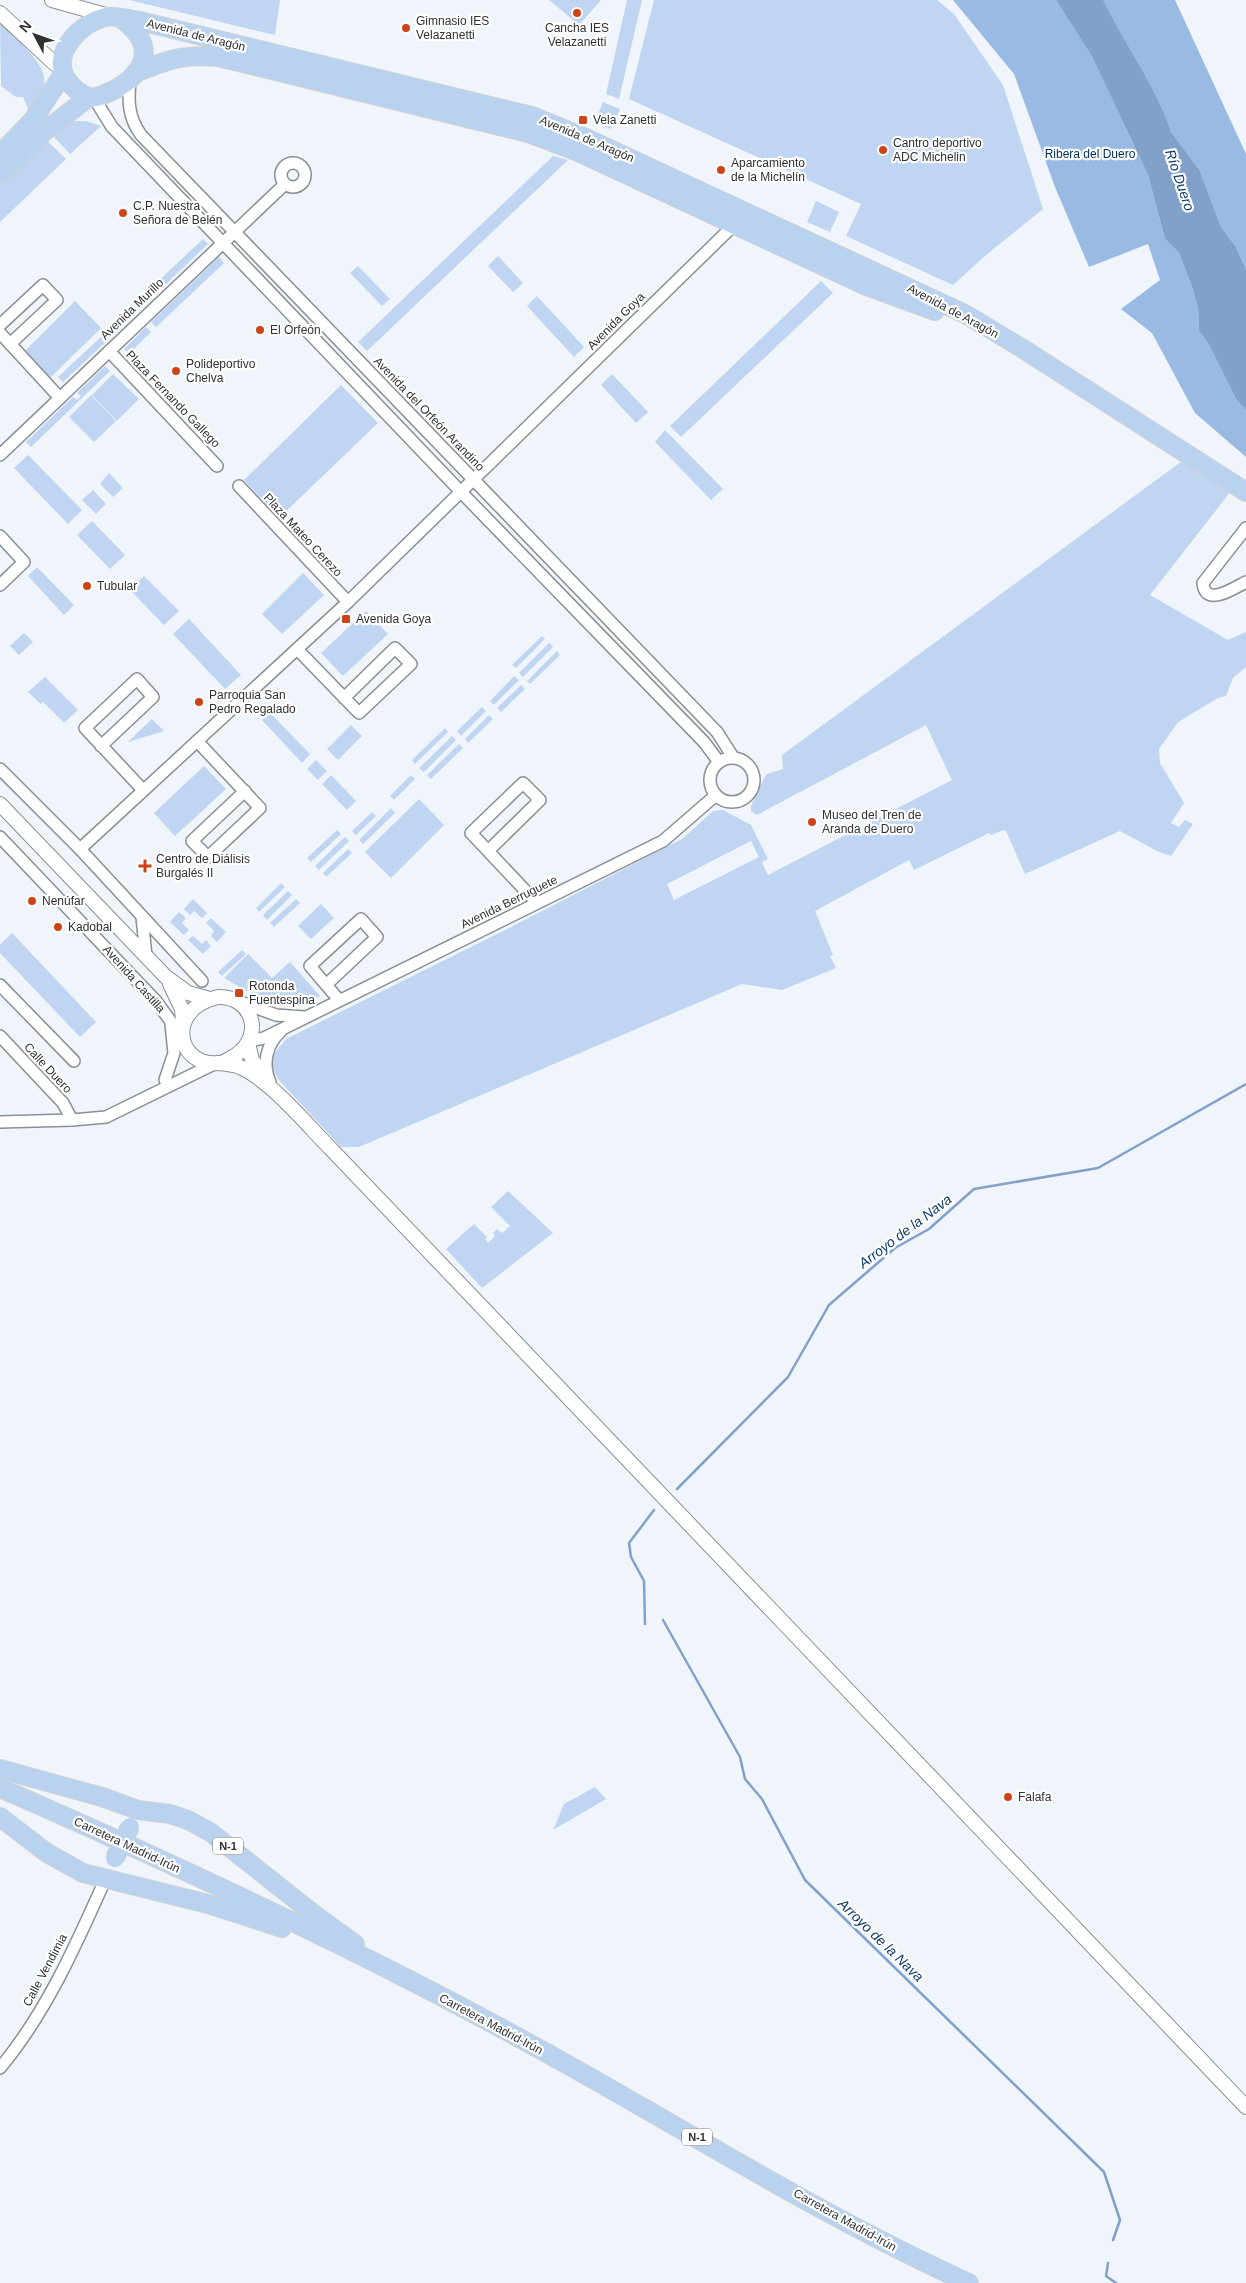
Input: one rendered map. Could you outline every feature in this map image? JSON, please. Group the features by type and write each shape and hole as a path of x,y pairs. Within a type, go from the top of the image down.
{"highway":[{"path":"0,154 33,120 60,75 66,50 72,38 87,24 116,18 134,28 143,42 143,57 132,76 106,94 92,98 45,131 0,174"},
{"name":"Avenida de Aragón","path":"116,18 158,26 532,116 624,154 964,314 1020,347 1246,492"},
{"name":"Avenida de Aragón","path":"132,76 166,60 191,55 218,57 528,133 578,152 864,285 954,318 1020,347"},
{"path":"60,75 77,91 92,98"},
{"name":"N-1","path":"0,1769 102,1797 138,1810 170,1814 188,1820 210,1832 315,1915 425,1989"},
{"name":"Carretera Madrid-Irún","path":"0,1788 97,1830 247,1900 425,1989 585,2074 856,2227 969,2283"},
{"path":"106,1880 138,1810"},
{"name":"N-1","path":"0,1817 54,1858 83,1873 208,1904 274,1924 361,1965 401,1977"}],"street":[{"path":"52,0 116,18"},
{"path":"0,13 38,48 48,64 60,75"},
{"name":"Avenida del Orfeón Arandino","path":"132,76 128,103 131,119 135,127 717,732 733,757"},
{"path":"92,98 111,126 462,493 704,742 719,762"},
{"name":"Avenida Murillo","path":"0,455 284,184"},
{"path":"735,224 786,238 793,234"},
{"name":"Avenida Goya","path":"80,849 348,602 462,493 735,224"},
{"path":"0,325 43,284 57,300 10,344"},
{"path":"0,334 60,398"},
{"name":"Plaza Fernando Gallego","path":"109,351 217,466"},
{"name":"Plaza Mateo Cerezo","path":"239,486 348,602"},
{"path":"1246,528 1204,583 1204,589 1208,594 1217,596 1246,582"},
{"path":"0,585 24,562 2,544"},
{"path":"297,649 344,698 359,713 410,664 395,648 344,698"},
{"path":"101,746 153,697 137,680 85,728 101,746 143,790"},
{"path":"197,741 260,808 208,857 192,841 244,791"},
{"path":"733,757 742,759 750,766 754,774 754,786 748,796 738,802 726,801 716,796 711,787 710,778 712,769 719,762 733,757"},
{"path":"0,769 80,849 202,981"},
{"path":"488,851 540,800 523,783 471,833 537,903"},
{"name":"Avenida Berruguete","path":"249,1042 264,1038 664,841 716,796"},
{"name":"Avenida Castilla","path":"0,804 166,977 188,993 210,999"},
{"name":"Avenida Castilla","path":"0,838 176,1021"},
{"name":"Avenida Castilla","path":"142,917 146,956"},
{"path":"326,985 377,937 361,919 310,966 326,985 340,1000"},
{"name":"Avenida Castilla","path":"166,977 179,1000 176,1021"},
{"path":"0,985 74,1061"},
{"path":"0,1122 106,1117 234,1056 249,1042 253,1033 251,1020 244,1008 237,1001 224,997 210,999 176,1021"},
{"name":"Avenida Berruguete","path":"237,1001 276,1015 304,1017"},
{"path":"176,1021 183,1041 197,1058 241,1067 276,1092"},
{"path":"165,1080 174,1053 176,1021"},
{"path":"276,1092 267,1074 267,1053 276,1036 287,1026"},
{"name":"Calle Duero","path":"0,1036 63,1103 72,1120"},
{"path":"153,1094 175,1067 183,1041"},
{"path":"249,1042 252,1060 276,1092 1246,2107"},
{"name":"Calle Vendimia","path":"0,2068 11,2055 52,1993 106,1880"}],"shaded area":[{"path":"129,0 280,0 275,35"},
{"name":"Cancha IES Velazanetti","path":"549,0 601,0 579,25"},
{"path":"627,0 642,0 619,99 606,94"},
{"name":"Cantro deportivo ADC Michelin","path":"654,0 937,0 954,14 1003,85 1043,209 986,255 953,285 846,236 861,204 629,99"},
{"path":"0,22 30,53 44,76 42,92 29,111 23,97 16,97 1,86"},
{"path":"603,102 620,109 611,129 595,122"},
{"path":"74,121 86,121 101,126 70,154 54,137 59,131"},
{"path":"46,140 66,159 0,222 0,184"},
{"path":"553,156 568,160 367,351 358,342"},
{"path":"816,201 839,212 830,232 807,222"},
{"path":"203,239 208,244 139,310 134,304"},
{"path":"498,256 523,283 513,292 488,266"},
{"path":"219,257 224,263 156,327 151,322"},
{"path":"358,266 390,299 382,306 350,273"},
{"path":"821,281 833,293 681,437 670,426"},
{"path":"537,296 584,347 574,357 527,306"},
{"path":"75,301 101,328 50,378 24,352"},
{"path":"131,307 136,313 112,337 106,331"},
{"path":"146,327 151,332 129,354 124,349"},
{"path":"103,335 108,340 63,382 58,377"},
{"path":"105,366 110,371 31,447 26,442 73,397 77,400 81,396 77,393"},
{"path":"113,374 139,399 117,421 92,395"},
{"path":"612,374 648,412 636,423 601,385"},
{"path":"341,385 378,423 279,518 244,480"},
{"path":"91,395 116,421 94,442 69,417"},
{"path":"665,430 723,489 711,500 655,442"},
{"path":"28,455 82,510 68,524 14,468"},
{"path":"1182,461 1231,491 1150,595 1228,640 1246,632 1246,667 1233,678 1226,696 1218,698 1178,722 1159,749 1160,763 1184,803 1171,823 1179,827 1185,820 1193,824 1171,856 1159,852 1120,831 1025,874 1004,830 991,835 989,833 914,870 909,860 815,911 833,955 830,956 836,968 782,990 742,984 359,1147 341,1147 278,1079 273,1069 273,1055 286,1039 682,839 713,811 723,810 751,825 768,859 762,862 768,875 952,780 926,725 757,815 751,811 751,806 767,774 783,769 782,755","holes":["751,841 759,857 674,900 667,884"]},
{"path":"109,473 123,488 113,497 100,484"},
{"path":"93,490 106,504 96,514 82,500"},
{"path":"92,521 125,555 110,569 77,535"},
{"path":"37,567 74,605 64,615 28,576"},
{"path":"303,573 324,595 282,634 262,614"},
{"path":"144,576 179,611 164,625 130,590"},
{"path":"366,611 388,634 343,676 321,653"},
{"path":"189,619 241,675 225,689 173,634"},
{"path":"24,633 33,642 19,655 10,646"},
{"path":"542,636 545,639 516,668 512,665"},
{"path":"549,643 553,647 523,677 519,673"},
{"path":"557,651 560,655 530,684 527,681"},
{"path":"514,676 519,680 494,705 490,701"},
{"path":"45,677 78,710 64,723 43,702 41,704 28,692"},
{"path":"521,685 525,689 501,712 497,708"},
{"path":"482,707 486,711 461,736 457,731"},
{"path":"269,712 310,754 302,763 262,720"},
{"path":"489,715 493,719 468,743 465,739"},
{"path":"152,719 164,731 128,742 129,741"},
{"path":"351,725 362,736 338,760 327,749"},
{"path":"445,728 448,732 415,764 412,760"},
{"path":"452,736 456,740 424,772 419,768"},
{"path":"459,744 463,748 431,779 427,775"},
{"path":"316,760 327,771 318,780 307,769"},
{"path":"204,766 226,789 175,836 154,813"},
{"path":"331,775 356,801 347,810 322,784"},
{"path":"411,775 415,779 394,800 390,796"},
{"path":"419,799 444,825 391,878 365,852"},
{"path":"391,808 395,813 363,844 359,840"},
{"path":"372,812 376,816 356,835 352,831"},
{"path":"337,830 341,834 311,862 307,858"},
{"path":"345,837 349,841 319,870 315,866"},
{"path":"348,849 352,853 326,877 323,873"},
{"path":"281,883 285,887 259,912 256,908"},
{"path":"288,891 292,895 267,920 263,915"},
{"path":"193,899 207,913 202,918 194,911 190,915 184,909"},
{"path":"296,899 300,903 274,927 270,923"},
{"path":"321,904 334,918 311,939 298,926"},
{"path":"179,912 186,918 182,923 189,930 184,935 170,922"},
{"path":"211,918 226,932 217,942 211,936 214,931 206,923"},
{"path":"12,933 96,1022 80,1037 0,953 0,945"},
{"path":"193,936 202,944 206,940 211,946 203,954 188,940"},
{"path":"242,950 246,954 222,976 218,972"},
{"path":"248,954 272,978 290,962 320,996 295,1003 271,1001 259,997 224,978"},
{"path":"508,1191 553,1233 482,1288 446,1249 474,1224 487,1237 485,1239 488,1243 495,1236 493,1233 497,1229 502,1233 510,1226 491,1207"},
{"path":"595,1787 606,1799 553,1830 564,1804"}],"green space":[{"name":"Ribera del Duero","path":"953,0 1056,0 1092,55 1148,175 1165,239 1179,253 1198,308 1199,331 1208,343 1236,399 1246,410 1246,457 1195,413 1152,333 1121,309 1160,280 1148,244 1089,267 1055,187 1014,74"},
{"path":"1094,0 1175,0 1246,154 1246,270 1236,247 1221,227 1200,171 1155,110 1105,23"}],"water":[{"path":"1056,0 1094,0 1105,23 1155,110 1200,171 1221,227 1236,247 1246,270 1246,410 1236,399 1208,343 1199,331 1198,308 1191,284 1179,253 1165,239 1148,175 1092,56"}],"waterway":[{"name":"Río Duero","path":"1094,0 1148,97 1162,131"},
{"name":"Arroyo de la Nava","path":"677,1489 788,1377 829,1305 895,1248 929,1229 974,1189 1098,1168 1246,1084"},
{"name":"Arroyo de la Nava","path":"645,1624 644,1581 631,1557 629,1543 654,1510"},
{"name":"Arroyo de la Nava","path":"663,1620 740,1757 745,1779 762,1799 805,1880 1104,2172 1120,2220 1113,2240"},
{"name":"Arroyo de la Nava","path":"1108,2263 1106,2276 1116,2283"}],"place":[{"name":"Cancha IES Velazanetti","path":"577,13"},
{"name":"Gimnasio IES Velazanetti","path":"406,28"},
{"name":"Vela Zanetti","path":"583,120"},
{"name":"Cantro deportivo ADC Michelin","path":"883,150"},
{"name":"Aparcamiento de la Michelín","path":"721,170"},
{"name":"C.P. Nuestra Señora de Belén","path":"123,213"},
{"name":"El Orfeón","path":"260,330"},
{"name":"Polideportivo Chelva","path":"176,371"},
{"name":"Tubular","path":"87,586"},
{"name":"Avenida Goya","path":"346,619"},
{"name":"Parroquia San Pedro Regalado","path":"199,702"},
{"name":"Museo del Tren de Aranda de Duero","path":"812,822"},
{"name":"Centro de Diálisis Burgalés II","path":"145,866"},
{"name":"Nenúfar","path":"32,901"},
{"name":"Kadobal","path":"58,927"},
{"name":"Rotonda Fuentespina","path":"239,993"},
{"name":"Falafa","path":"1008,1797"}]}
